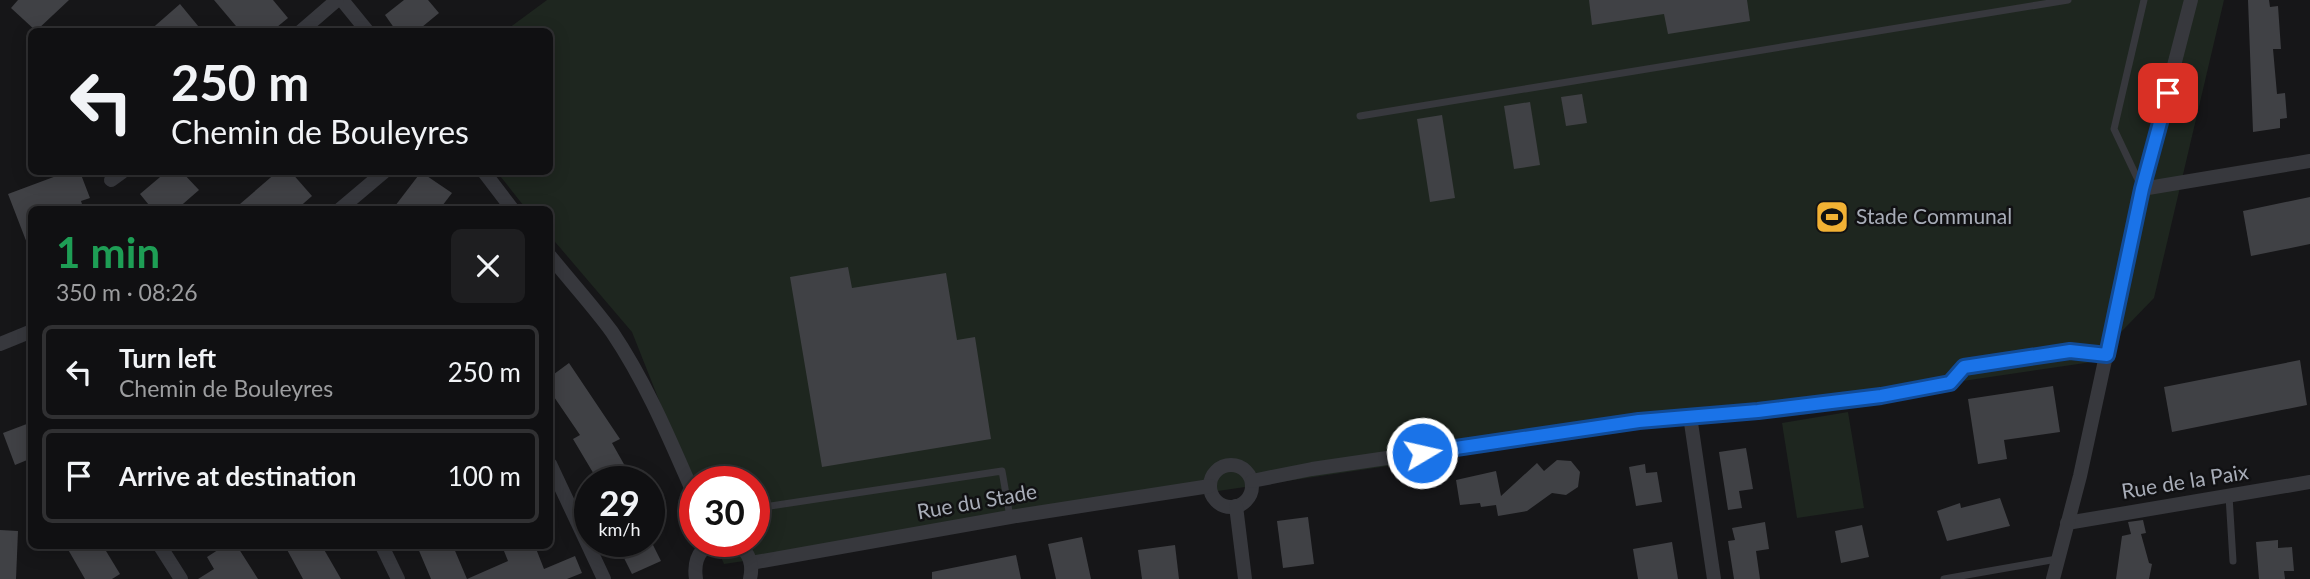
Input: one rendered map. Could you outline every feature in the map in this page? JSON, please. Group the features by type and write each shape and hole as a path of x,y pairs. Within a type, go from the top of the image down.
{"street":[{"path":"305,28 340,0 364,28"},
{"path":"2053,579 2107,355 2142,189 2191,0"},
{"path":"2142,189 2310,162"},
{"path":"344,206 380,175"},
{"path":"486,175 510,206"},
{"path":"553,260 610,330 660,415 682,466"},
{"path":"0,344 28,333"},
{"path":"1252,481 1531,436 1881,396 1950,383 1964,367 2070,351 2107,355"},
{"path":"1690,416 1714,579"},
{"path":"1232,464 1247,471 1252,481 1247,500 1236,506 1221,504 1215,500 1210,486 1216,471 1232,464"},
{"path":"553,470 604,579"},
{"name":"Rue de la Paix","path":"2067,523 2310,482"},
{"name":"Rue du Stade","path":"751,563 1010,517 1210,486"},
{"path":"1236,506 1245,579"},
{"path":"162,549 181,579"},
{"path":"383,549 398,579"},
{"path":"696,579 698,557"},
{"path":"748,557 751,563 750,579"}],"lane":[{"path":"1360,116 2068,0"},
{"path":"2142,189 2114,129 2144,0"},
{"path":"770,506 1002,471 1010,517"},
{"path":"2229,496 2233,561"},
{"path":"1944,579 2058,559"}],"shaded area":[{"path":"547,0 2224,0 2154,298 2092,362 724,564 721,557 770,557 770,466 685,466 632,332 553,240 553,206 524,206 499,175 553,175 553,28 509,28"},
{"path":"1848,412 1864,508 1797,518 1782,423"}],"building":[{"path":"18,0 69,0 39,28 33,28 11,8"},
{"path":"214,0 273,0 288,18 276,28 238,28"},
{"path":"404,0 428,0 439,13 421,28 394,28 385,15"},
{"path":"1589,0 1747,0 1750,21 1668,34 1664,14 1592,25"},
{"path":"2248,0 2269,0 2270,7 2278,6 2281,49 2273,49 2277,94 2285,93 2287,118 2280,119 2280,128 2253,132"},
{"path":"180,4 200,28 153,28"},
{"path":"1582,94 1587,123 1566,126 1561,97"},
{"path":"1530,102 1540,165 1514,169 1504,106"},
{"path":"1442,115 1455,198 1430,202 1417,119"},
{"path":"59,175 81,175 90,198 81,201 83,206 28,206 28,246 8,194"},
{"path":"162,175 185,175 199,190 181,206 150,206 140,194"},
{"path":"274,175 294,175 312,196 301,206 238,206"},
{"path":"419,175 425,175 452,193 442,206 395,206"},
{"path":"2310,197 2310,244 2251,256 2243,211"},
{"path":"848,267 852,288 946,273 957,340 975,337 991,439 822,467 790,277"},
{"path":"2300,360 2307,405 2172,432 2164,387"},
{"path":"569,363 620,439 612,443 625,466 589,466 573,439 580,435 553,395 553,375"},
{"path":"2053,386 2060,432 2004,440 2007,459 1978,464 1968,399"},
{"path":"28,424 28,460 15,465 3,433"},
{"path":"1746,448 1753,489 1739,491 1742,508 1728,510 1719,452"},
{"path":"1557,460 1571,461 1580,472 1578,487 1566,495 1552,493 1527,511 1498,516 1496,505 1460,505 1456,480 1496,471 1501,496 1537,463 1544,471"},
{"path":"1645,464 1646,473 1657,472 1662,502 1636,506 1629,467"},
{"path":"2000,498 2010,526 1947,541 1937,511 1960,503 1961,508"},
{"path":"1308,517 1314,564 1283,568 1277,521"},
{"path":"2143,520 2146,533 2141,534 2149,563 2152,564 2149,579 2116,579 2122,536 2131,534 2128,522"},
{"path":"1765,522 1769,549 1756,551 1760,579 1734,579 1728,541 1735,540 1732,528"},
{"path":"1862,525 1869,557 1841,563 1835,531"},
{"path":"0,530 18,531 16,579 0,579"},
{"path":"1082,537 1091,579 1056,579 1048,544"},
{"path":"2278,540 2278,548 2292,547 2294,571 2284,571 2285,579 2259,579 2256,542"},
{"path":"1672,542 1678,579 1638,579 1633,549"},
{"path":"1175,545 1179,579 1142,579 1138,550"},
{"path":"68,549 105,549 120,574 112,579 85,579"},
{"path":"219,549 239,549 258,579 198,579 214,569 207,557"},
{"path":"287,549 324,549 341,579 303,579"},
{"path":"418,549 454,549 467,579 431,579"},
{"path":"503,549 536,549 544,569 574,556 582,573 567,579 467,579 508,561"},
{"path":"1016,555 1021,579 932,579 932,572"},
{"path":"624,557 659,557 661,561 632,574"}],"place":[{"name":"Stade Communal","path":"1832,217"}],"route":[{"path":"1422,453 1639,421 1758,411 1881,396 1950,383 1964,367 2070,351 2107,355 2142,189 2168,93"}]}
